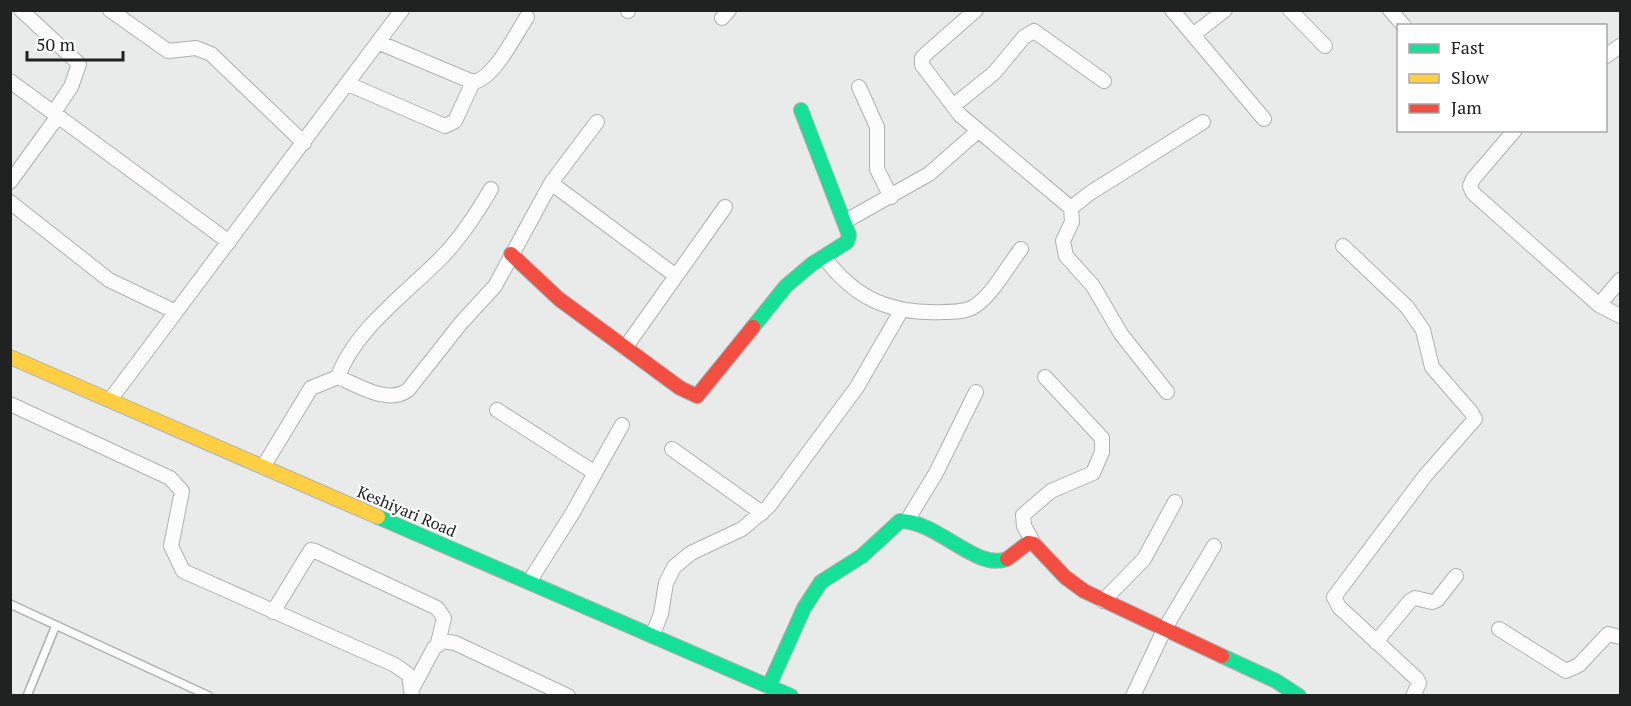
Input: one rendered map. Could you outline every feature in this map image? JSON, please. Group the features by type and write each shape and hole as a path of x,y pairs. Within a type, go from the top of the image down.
{"street":[{"path":"10,183 56,114 71,87 79,64 21,10"},
{"path":"110,10 168,51 196,48 211,54 304,143"},
{"path":"110,400 380,43 402,10"},
{"path":"976,10 922,58 925,71 953,106 978,131 1071,208 1072,222 1063,248 1066,256 1093,286 1121,334 1167,392"},
{"path":"1172,10 1264,119"},
{"path":"1193,35 1225,10"},
{"path":"1290,10 1326,46"},
{"path":"1390,10 1402,24"},
{"path":"380,43 473,82 486,78 527,17"},
{"path":"953,106 994,73 1024,37 1034,31 1104,81"},
{"path":"1607,55 1620,46"},
{"path":"10,81 229,242"},
{"path":"348,84 445,126 455,121 473,82"},
{"path":"859,87 877,127 877,169 891,197"},
{"path":"511,254 559,298 680,388 697,396 775,298 793,279 847,242 849,236 801,111"},
{"path":"338,376 385,395 403,394 495,286 550,183 597,122"},
{"path":"1071,208 1090,193 1203,122"},
{"path":"844,222 928,174 978,131"},
{"path":"1510,132 1473,179 1470,186 1473,193 1599,305 1620,316"},
{"path":"550,183 676,276"},
{"path":"263,467 311,388 338,376 350,350 459,238 491,189"},
{"path":"10,202 110,280 176,312"},
{"path":"625,348 725,207"},
{"path":"1343,246 1407,307 1423,330 1432,367 1472,412 1475,419 1425,476 1334,597 1339,607 1419,683 1413,696"},
{"path":"824,257 834,272 855,288 884,306 913,314 956,312 974,307 1021,249"},
{"path":"1599,305 1620,280"},
{"path":"652,636 661,614 666,583 674,567 691,553 741,529 762,513 856,387 901,311"},
{"name":"Keshiyari Road","path":"10,357 791,696"},
{"path":"1045,377 1102,438 1103,445 1093,473 1051,491 1023,515 1024,526 1034,544 1065,577 1103,601 1276,681 1299,696"},
{"path":"908,519 936,473 976,392"},
{"path":"10,404 170,478 182,491 171,546 183,571 395,665 409,675 412,692"},
{"path":"497,410 595,473"},
{"path":"529,582 622,425"},
{"path":"672,449 762,513"},
{"path":"1103,601 1144,559 1175,502"},
{"path":"769,686 804,608 821,582 862,556 900,520 916,521 995,564 1005,562 1028,543 1034,544"},
{"path":"1132,696 1164,630 1214,546"},
{"path":"273,612 303,559 311,550 437,608 444,618 438,643 412,692"},
{"path":"1376,642 1410,601 1414,598 1432,602 1437,600 1456,576"},
{"path":"1499,629 1566,671 1579,665 1608,634 1620,637"},
{"path":"438,643 443,641 455,643 568,696"}],"lane":[{"path":"10,604 208,696"},
{"path":"27,696 57,625"}],"traffic: fast":[{"path":"753,327 786,286 812,264 847,242 849,235 801,110"},
{"path":"378,517 791,696"},
{"path":"769,686 804,608 821,582 862,556 900,521 914,523 928,529 983,558 995,561 1007,559"},
{"path":"1222,656 1276,681 1299,696"}],"traffic: slow":[{"path":"10,357 378,517"}],"traffic: jam":[{"path":"511,254 559,299 680,388 697,396 753,327"},
{"path":"1007,559 1028,543 1034,544 1065,577 1084,591 1222,656"}]}
